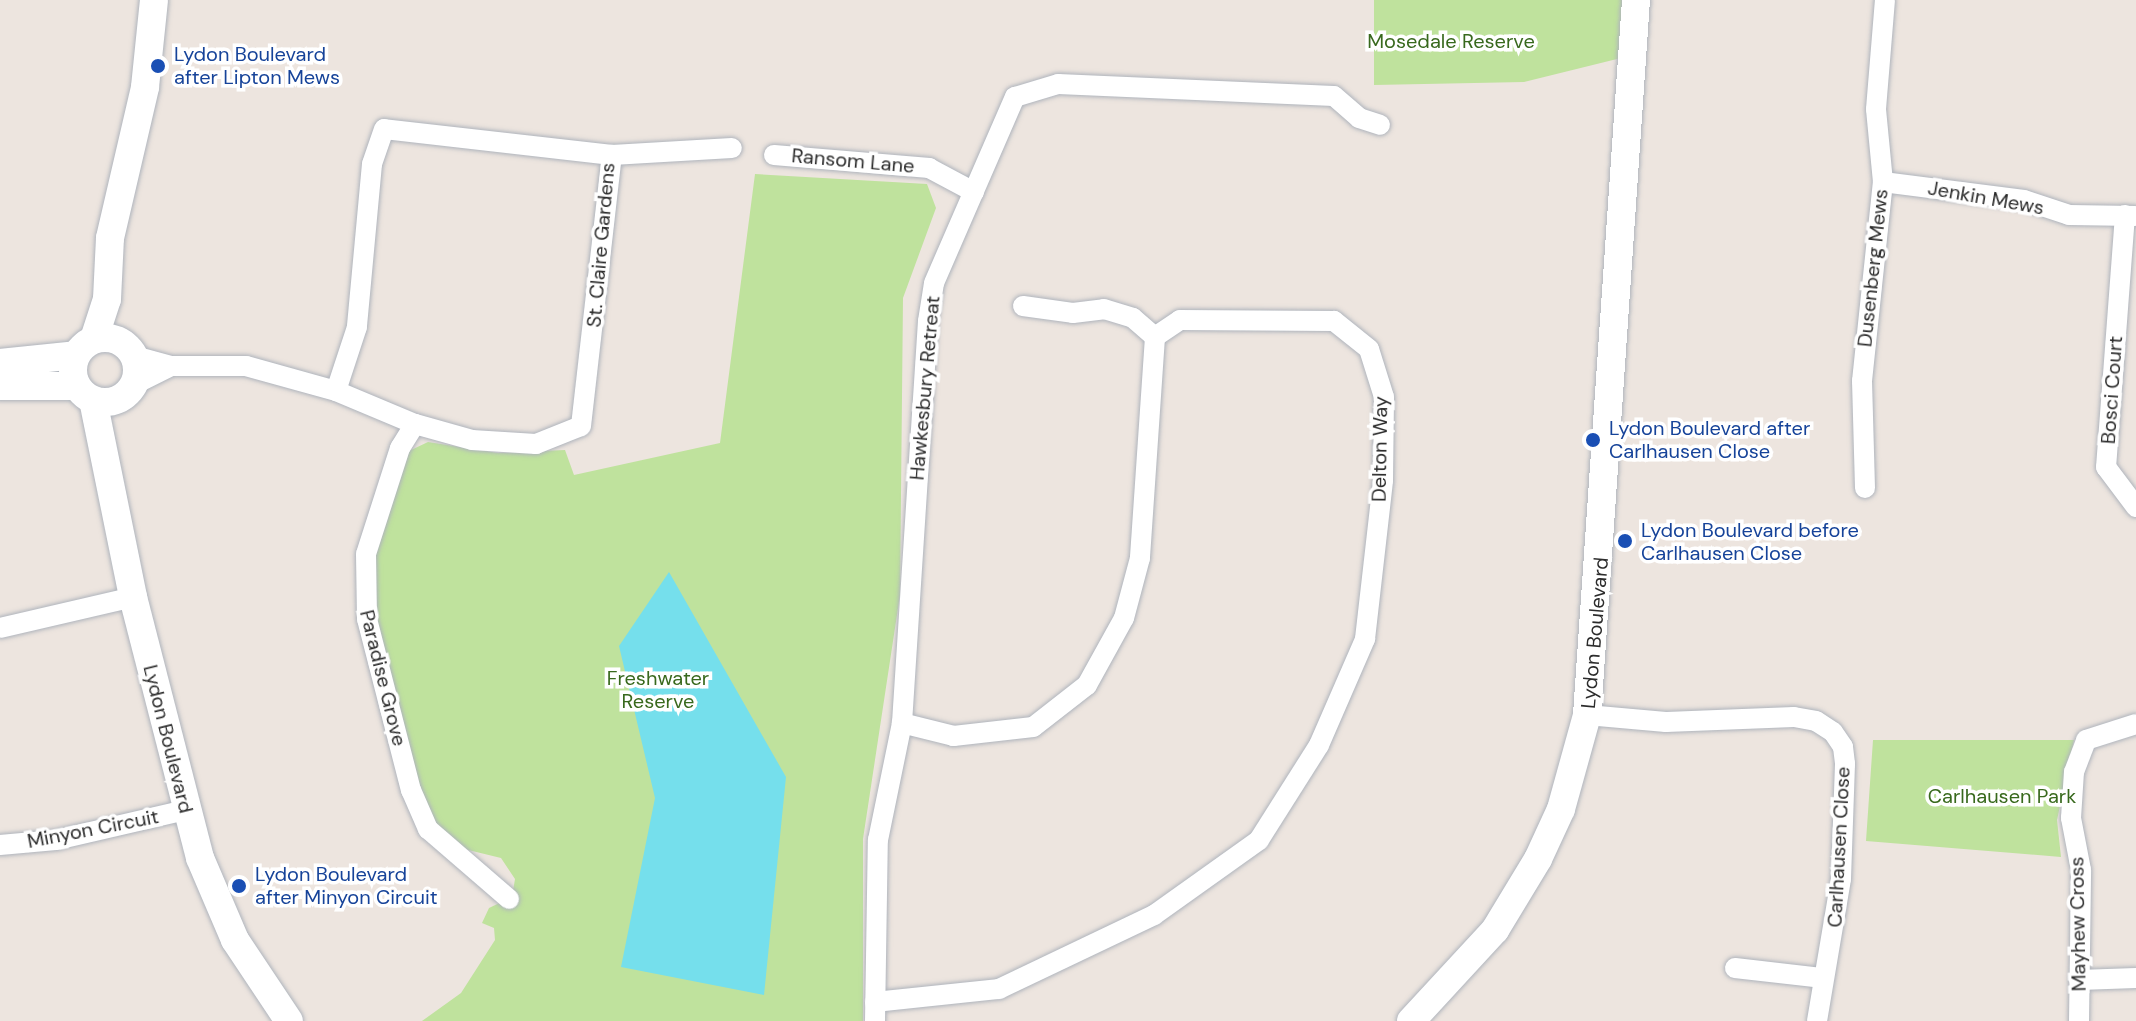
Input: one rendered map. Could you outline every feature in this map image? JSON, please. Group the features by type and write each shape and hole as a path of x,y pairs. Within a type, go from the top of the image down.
{"street":[{"path":"128,392 106,348 110,238 145,87 154,0"},
{"name":"Lydon Boulevard","path":"1411,1021 1495,930 1538,859 1561,809 1587,715 1636,0"},
{"name":"Dusenberg Mews","path":"1865,488 1862,367 1883,182 1876,109 1885,0"},
{"name":"Hawkesbury Retreat","path":"875,1012 878,840 902,723 928,321 934,283 1015,97 1058,84 1334,96 1359,118 1380,125"},
{"name":"St. Claire Gardens","path":"106,348 171,366 246,366 336,391 415,424 472,440 536,444 581,426 612,155 384,129 372,164 357,327 336,391"},
{"path":"612,155 732,148"},
{"name":"Ransom Lane","path":"774,155 929,168 974,192"},
{"name":"Jenkin Mews","path":"1883,182 2024,200 2069,215 2130,216"},
{"name":"Bosci Court","path":"2130,216 2106,467 2136,507"},
{"path":"902,723 954,736 1033,727 1087,685 1124,618 1140,558 1155,337 1133,318 1104,309 1073,313 1023,306"},
{"name":"Delton Way","path":"875,1012 999,989 1154,915 1259,840 1319,745 1365,639 1383,480 1384,397 1369,349 1334,321 1180,320 1155,337"},
{"path":"0,363 106,348"},
{"name":"Lydon Boulevard","path":"106,348 72,370 104,435 133,597 186,810 216,902 256,977 289,1021"},
{"name":"St. Claire Gardens","path":"128,392 171,366"},
{"path":"0,386 84,393 128,392"},
{"path":"104,435 128,392"},
{"name":"Paradise Grove","path":"415,424 400,448 366,554 367,619 411,790 428,829 509,899"},
{"path":"0,628 133,597"},
{"name":"Carlhausen Close","path":"1587,715 1666,722 1794,717 1816,721 1833,732 1843,747 1845,764 1841,879 1817,1021"},
{"name":"Mayhew Cross","path":"2079,1021 2081,870 2071,818 2074,772 2086,740 2136,724"},
{"name":"Minyon Circuit","path":"0,845 56,840 186,810"},
{"path":"1735,968 1823,978"},
{"path":"2079,980 2136,978"}],"green space":[{"name":"Mosedale Reserve","path":"1374,0 1629,0 1621,58 1524,82 1374,85"},
{"name":"Freshwater Reserve","path":"755,174 927,184 936,208 903,298 900,595 863,839 863,1021 422,1021 461,993 495,940 494,928 482,923 489,908 512,897 515,879 501,858 460,848 435,825 424,802 374,613 373,560 409,451 428,442 498,453 565,450 574,475 720,443"},
{"name":"Carlhausen Park","path":"1873,740 2074,740 2057,820 2061,857 1866,841"}],"water":[{"path":"669,572 786,777 764,995 621,967 655,798 619,646"}],"place":[{"name":"Lydon Boulevard after Lipton Mews","path":"158,66"},
{"name":"Lydon Boulevard after Carlhausen Close","path":"1593,440"},
{"name":"Lydon Boulevard before Carlhausen Close","path":"1625,541"},
{"name":"Lydon Boulevard after Minyon Circuit","path":"239,886"}]}
